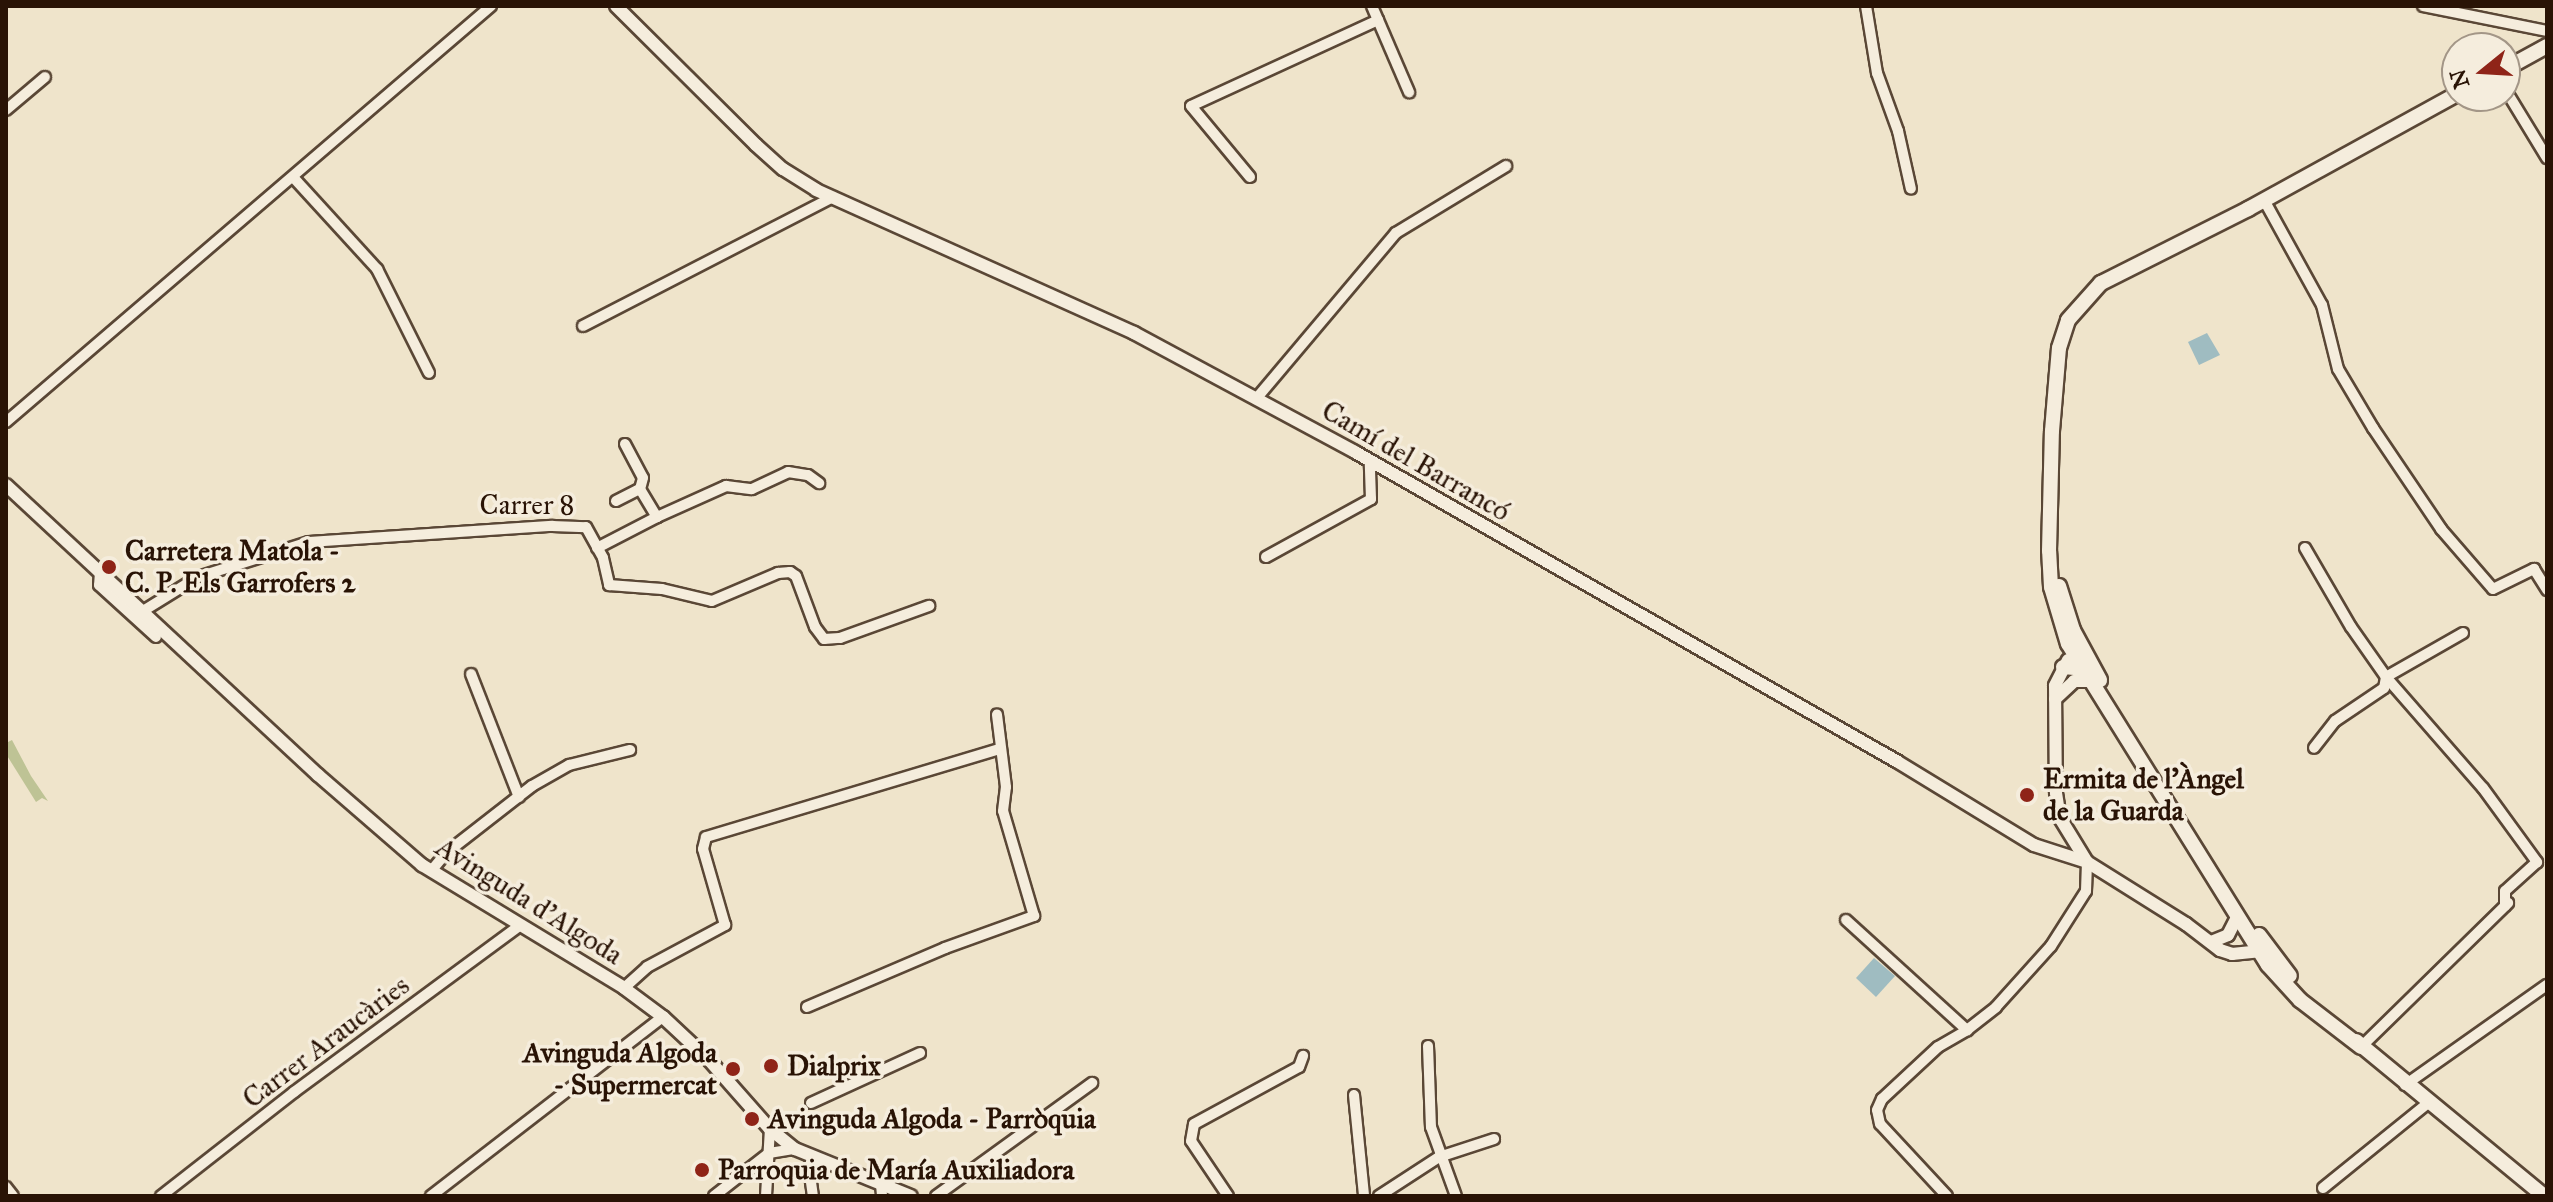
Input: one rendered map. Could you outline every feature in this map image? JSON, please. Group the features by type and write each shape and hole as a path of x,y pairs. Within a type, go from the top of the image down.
{"main road":[{"path":"2521,60 2547,46"},
{"path":"2109,696 2077,660 2058,618 2051,587 2052,431 2059,348 2068,320 2101,283 2264,200 2441,103"},
{"path":"2051,529 2058,600 2082,681 2237,917 2249,944 2300,1000 2544,1196"},
{"path":"2058,582 2073,630 2109,696 2203,846 2287,972 2361,1047"},
{"path":"2063,667 2077,660"},
{"path":"2203,846 2204,855 2250,929 2249,944"},
{"path":"2249,944 2259,943 2276,966 2287,972"}],"street":[{"path":"6,422 491,6"},
{"name":"Camí del Barrancó","path":"616,6 783,169 833,197 1134,333 1370,461 1898,762 2034,845 2087,862 2216,941 2232,954 2249,944"},
{"path":"1372,6 1409,92"},
{"path":"1866,6 1877,73 1898,131 1911,189"},
{"path":"2423,6 2547,31"},
{"path":"1250,177 1191,106 1378,20"},
{"path":"6,110 45,77"},
{"path":"2519,112 2547,158"},
{"path":"1256,399 1396,233 1506,166"},
{"path":"293,177 377,269 429,373"},
{"path":"583,326 833,197"},
{"path":"2264,200 2322,305 2338,369 2373,428 2441,529 2493,589 2534,569 2547,590"},
{"path":"625,444 643,478 640,489 657,517"},
{"path":"1266,557 1371,499 1370,461"},
{"path":"597,548 726,486 752,489 788,472 808,475 819,483"},
{"name":"Avinguda d'Algoda","path":"6,485 380,831 431,871 624,988 663,1017 710,1061 770,1129 795,1149 882,1190 911,1196"},
{"path":"616,501 640,489"},
{"name":"Carrer 8","path":"143,611 198,577 309,542 465,529 575,527 586,527 597,548 609,585 662,589 712,601 778,573 790,572 796,576 815,627 824,639 840,638 929,606"},
{"path":"2305,548 2386,677 2483,788 2537,862 2505,891 2508,903 2361,1047"},
{"path":"100,572 99,585 156,637"},
{"path":"2314,748 2335,721 2384,688 2386,677 2463,633"},
{"path":"1947,1196 1880,1124 1877,1110 1882,1099 1927,1057 1996,1007 2051,946 2086,891 2087,862 2060,818 2055,686 2063,667"},
{"path":"471,674 519,797"},
{"path":"2055,699 2082,681"},
{"path":"807,1007 945,948 1034,916 1003,811 1006,787 997,715"},
{"path":"624,988 647,967 725,925 703,849 706,837 1000,749"},
{"path":"431,871 446,853 519,797 569,765 601,754 630,750"},
{"path":"2216,941 2237,917"},
{"path":"1846,920 1967,1030"},
{"name":"Carrer Araucàries","path":"161,1196 294,1092 519,926"},
{"path":"2405,1085 2547,985"},
{"path":"431,1196 663,1017"},
{"path":"1428,1046 1431,1127 1439,1157 1456,1196"},
{"path":"811,1103 920,1053"},
{"path":"1228,1196 1191,1141 1194,1124 1299,1067 1303,1056"},
{"path":"936,1196 1092,1083"},
{"path":"1354,1095 1364,1196"},
{"path":"2323,1188 2428,1103"},
{"path":"766,1196 770,1129"},
{"path":"1379,1196 1439,1157 1494,1139"},
{"path":"714,1196 769,1153 795,1149"},
{"path":"813,1156 809,1168 813,1196"},
{"path":"6,1187 13,1196"}],"green space":[{"path":"12,740 48,801 42,798 36,802 6,754 6,743"}],"water":[{"path":"2207,333 2220,355 2199,365 2188,342"},
{"path":"1874,958 1895,976 1876,997 1856,978"}],"place":[{"name":"Carretera Matola - C. P. Els Garrofers 2","path":"109,567"},
{"name":"Ermita de l'Àngel de la Guarda","path":"2027,795"},
{"name":"Dialprix","path":"771,1066"},
{"name":"Avinguda Algoda - Supermercat","path":"733,1069"},
{"name":"Avinguda Algoda - Parròquia","path":"752,1119"},
{"name":"Parroquia de María Auxiliadora","path":"702,1170"}]}
